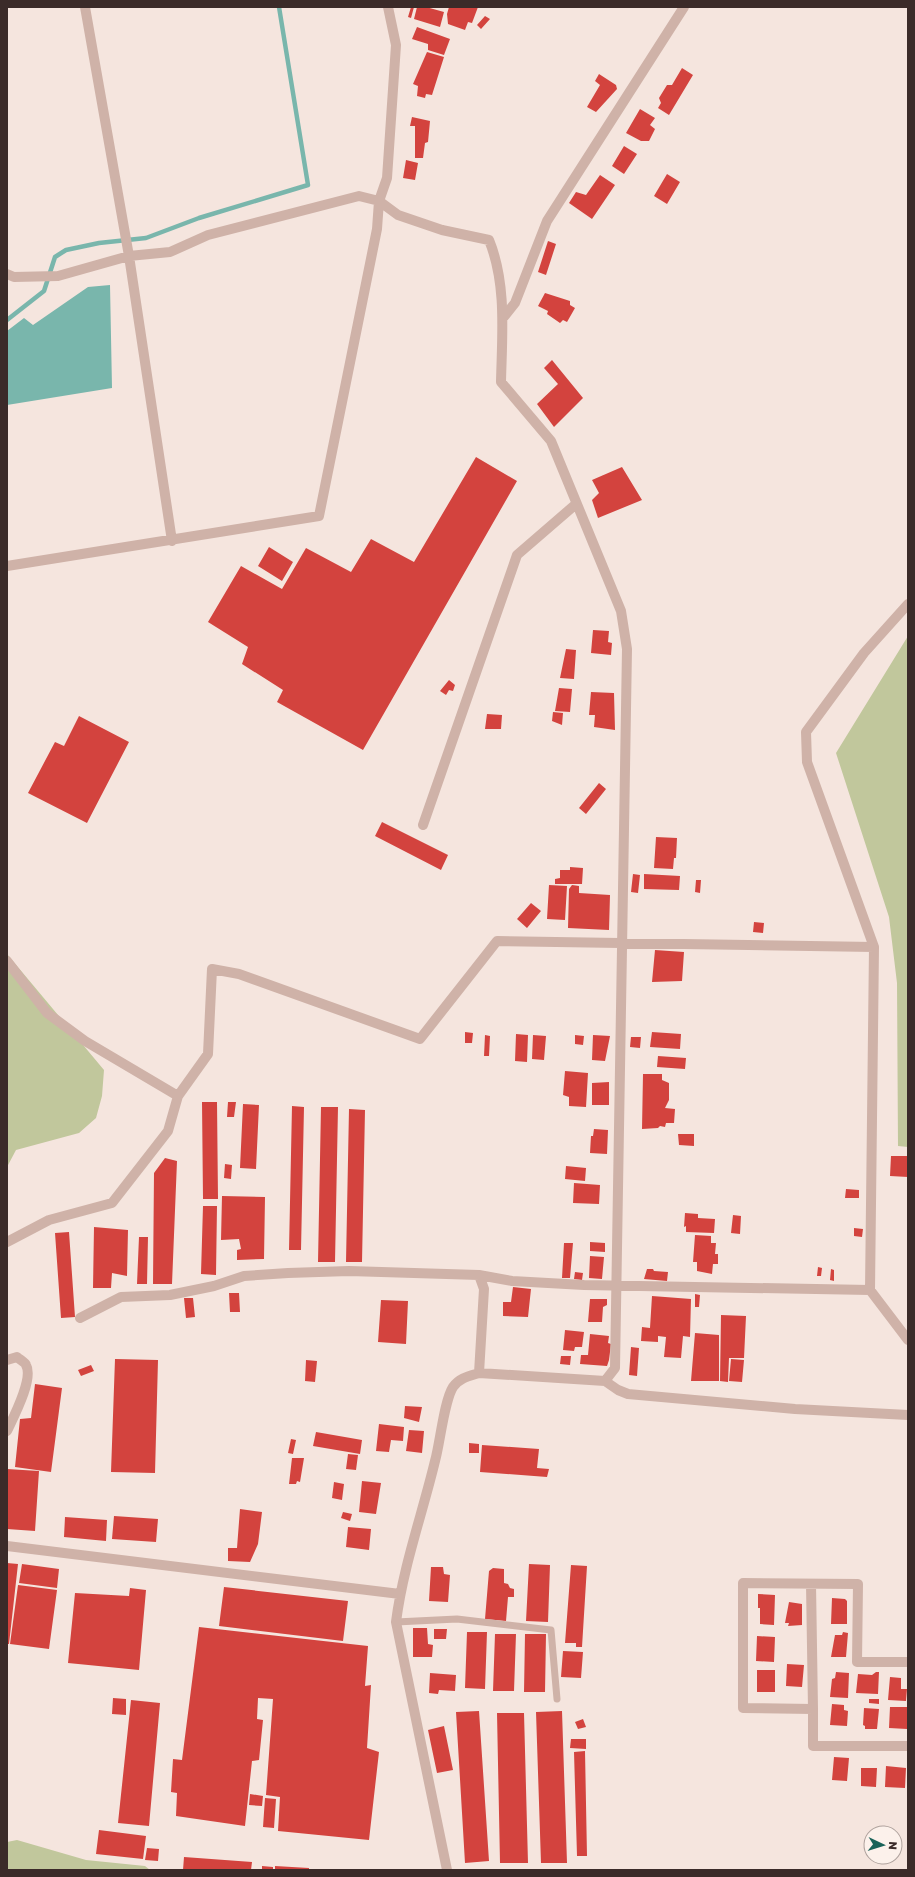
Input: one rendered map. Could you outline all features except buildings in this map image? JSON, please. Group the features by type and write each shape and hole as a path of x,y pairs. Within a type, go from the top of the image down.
{"street":[{"path":"85,7 129,256 172,541"},
{"path":"7,566 172,541 319,516 377,229 379,201 387,178 396,45 388,7"},
{"path":"503,318 515,303 547,221 684,7"},
{"path":"7,274 14,277 58,276 129,256 170,252 208,235 359,196 379,201 398,215 442,230 489,240 496,257 503,318 501,382 550,441 622,611 627,648 621,943 616,1368 606,1381"},
{"path":"423,825 517,555 576,504"},
{"path":"908,604 864,653 806,732 807,762 874,947 870,1290 908,1340"},
{"path":"7,1242 49,1220 112,1203 168,1131 178,1096 208,1054 212,969 239,974 420,1039 497,940 874,947"},
{"path":"7,960 47,1014 85,1041 178,1096"},
{"path":"80,1318 121,1297 170,1295 251,1275 349,1271 479,1276 512,1281 617,1286 870,1290"},
{"path":"479,1276 484,1288 479,1373"},
{"path":"7,1360 17,1356 26,1365 28,1376 24,1391 7,1431"},
{"path":"447,1870 396,1622 400,1594 436,1461 453,1387 462,1378 479,1373 606,1381 618,1390 628,1394 795,1409 908,1415"},
{"path":"7,1546 400,1594"},
{"path":"813,1708 743,1708 743,1583 858,1584 857,1662 908,1662"},
{"path":"811,1584 813,1746 908,1746"}],"lane":[{"path":"396,1622 457,1619 551,1630 557,1699"}],"green space":[{"path":"908,636 908,1147 898,1146 897,983 889,917 836,753"},
{"path":"7,954 104,1070 102,1096 96,1118 79,1133 16,1150 7,1167"},
{"path":"17,1840 86,1860 145,1866 150,1870 7,1870 7,1842"}],"water":[{"path":"110,285 112,388 7,405 7,331 24,318 33,325 88,287"}],"waterway":[{"path":"7,320 44,291 55,257 66,250 99,243 146,238 199,218 308,185 279,7"}]}
